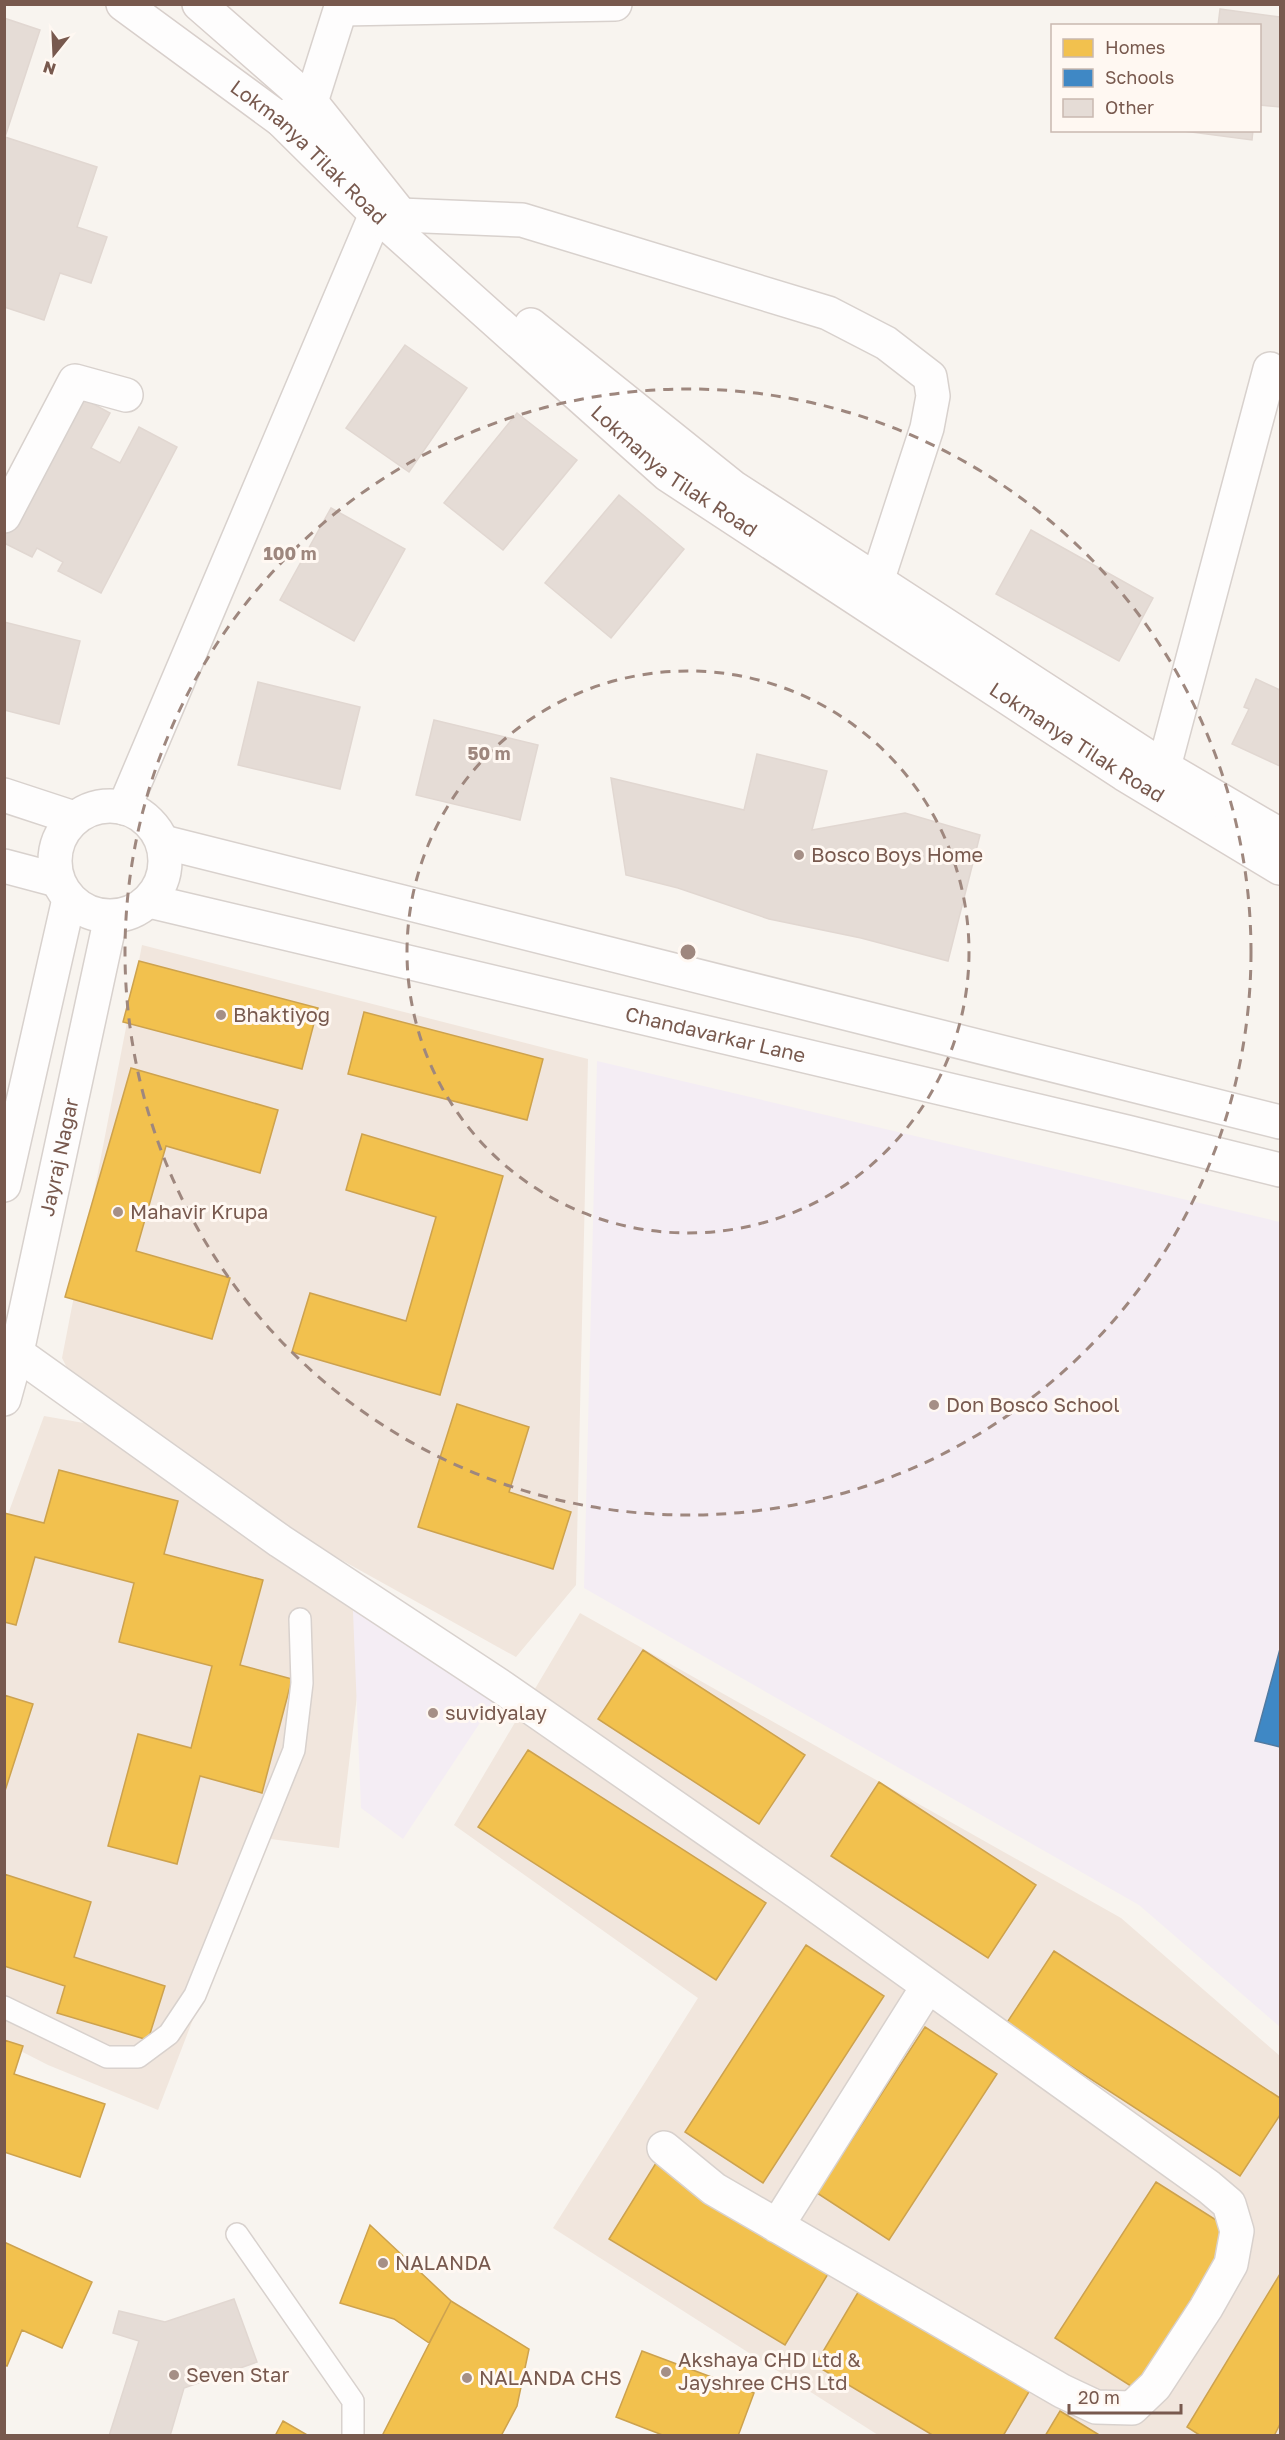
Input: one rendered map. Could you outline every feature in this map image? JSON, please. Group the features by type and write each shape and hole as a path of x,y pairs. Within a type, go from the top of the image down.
{"street":[{"name":"Lokmanya Tilak Road","path":"123,4 281,120 388,214 668,475 874,593 1161,780 1281,868"},
{"name":"Lokmanya Tilak Road","path":"199,4 311,102 388,214"},
{"path":"281,120 311,102 342,7 615,4"},
{"path":"124,808 388,214 522,220 828,313 886,343 930,376 933,396 927,428 874,593"},
{"path":"1161,780 1270,369"},
{"path":"4,516 75,381 126,395"},
{"name":"Lokmanya Tilak Road","path":"1161,780 1281,835"},
{"path":"4,795 74,818"},
{"path":"4,866 63,890 88,912 111,917 131,913 149,901 161,884 166,863 163,843 152,825 136,811 115,805 94,807 74,818 60,836 54,858 63,890 36,1049 4,1185"},
{"path":"163,843 1281,1122"},
{"name":"Chandavarkar Lane","path":"149,901 1104,1126 1281,1170"},
{"name":"Jayraj Nagar","path":"4,1399 11,1348 48,1205 111,917"},
{"path":"36,1049 80,1060"},
{"path":"4,1192 48,1205"},
{"path":"11,1348 280,1541 503,1688 928,1986 1209,2187 1229,2204 1237,2231 1231,2264 1155,2386 1132,2408 1096,2407 1062,2391 714,2189 664,2148"},
{"path":"777,2226 928,1986"}],"lane":[{"path":"4,2007 107,2057 138,2057 168,2034 195,1995 294,1750 302,1683 300,1619"},
{"path":"237,2234 353,2401 353,2436"}],"shaded area":[{"path":"142,945 588,1059 576,1585 516,1657 266,1518 74,1382 62,1358"},
{"name":"Don Bosco School","path":"597,1061 1280,1222 1280,2027 1139,1905 584,1588"},
{"path":"44,1416 101,1426 369,1594 339,1848 263,1838 158,2110 48,2065 5,2043 4,1525"},
{"path":"352,1587 503,1688 403,1839 361,1808"},
{"path":"580,1613 1121,1918 1280,2056 1280,2435 878,2435 553,2228 698,1998 454,1825"}],"building: Homes":[{"name":"Bhaktiyog","path":"139,961 318,1008 302,1069 123,1022"},
{"path":"364,1012 543,1059 527,1120 348,1074"},
{"name":"Mahavir Krupa","path":"131,1068 278,1110 260,1173 166,1146 136,1251 230,1278 212,1339 65,1297"},
{"path":"362,1134 503,1176 440,1395 292,1352 310,1293 406,1321 436,1217 346,1190"},
{"path":"457,1404 529,1427 509,1492 571,1512 553,1569 418,1527"},
{"path":"59,1470 178,1501 164,1554 263,1580 240,1665 292,1679 262,1793 200,1776 177,1864 108,1846 138,1734 191,1748 212,1666 119,1642 134,1583 35,1557 16,1625 4,1622 4,1513 44,1523"},
{"path":"643,1650 805,1755 759,1824 598,1719"},
{"path":"4,1695 33,1704 4,1794"},
{"path":"528,1750 766,1903 716,1980 478,1827"},
{"path":"879,1782 1036,1885 988,1958 831,1856"},
{"path":"4,1874 91,1902 74,1957 165,1986 148,2040 57,2013 65,1986 4,1966"},
{"path":"806,1945 884,1996 763,2183 685,2132"},
{"path":"1054,1951 1280,2098 1280,2115 1240,2176 1006,2024"},
{"path":"925,2027 997,2074 889,2240 817,2193"},
{"path":"4,2040 23,2046 14,2074 105,2104 80,2177 4,2152"},
{"path":"656,2163 831,2269 785,2345 609,2239"},
{"path":"1156,2182 1235,2232 1134,2388 1055,2338"},
{"name":"NALANDA","path":"370,2225 451,2301 429,2343 394,2319 340,2303"},
{"path":"4,2242 92,2282 62,2348 22,2330 7,2366 4,2365"},
{"path":"1280,2274 1280,2424 1274,2436 1201,2436 1187,2427"},
{"path":"860,2289 1030,2390 1003,2436 934,2436 815,2365"},
{"name":"NALANDA CHS","path":"451,2301 529,2349 517,2406 501,2436 382,2436"},
{"name":"Akshaya CHD Ltd & Jayshree CHS Ltd","path":"642,2351 754,2393 738,2436 665,2436 616,2417"},
{"path":"1060,2411 1101,2436 1045,2436"},
{"path":"283,2421 309,2436 275,2436"}],"building: Schools":[{"path":"1280,1649 1280,1747 1255,1741"}],"building: Other":[{"path":"1220,9 1280,17 1280,107 1261,105 1261,24 1218,24"},
{"path":"4,18 40,30 5,137 97,167 77,227 107,237 91,283 60,273 44,320 4,307"},
{"path":"1191,132 1253,132 1252,140"},
{"path":"405,345 467,388 409,472 346,428"},
{"path":"77,395 110,413 91,448 120,463 139,427 177,447 101,593 58,571 63,562 37,548 32,557 4,543 4,534"},
{"path":"517,413 577,460 503,550 444,503"},
{"path":"619,495 684,549 611,638 545,583"},
{"path":"331,508 405,549 354,641 280,600"},
{"path":"1031,530 1153,598 1119,661 996,594"},
{"path":"4,622 80,641 59,724 4,710"},
{"path":"1256,679 1280,690 1280,766 1232,744 1249,709 1244,707"},
{"path":"258,682 360,707 340,789 238,765"},
{"path":"434,720 538,745 520,820 416,795"},
{"name":"Bosco Boys Home","path":"757,754 827,771 812,830 905,813 980,835 948,961 861,938 769,919 678,888 626,875 611,778 744,810"},
{"name":"Seven Star","path":"234,2299 257,2362 184,2388 170,2436 109,2436 139,2341 113,2333 119,2311 165,2322"}],"place":[{"name":"Bosco Boys Home","path":"799,855"},
{"name":"Bhaktiyog","path":"221,1015"},
{"name":"Mahavir Krupa","path":"118,1212"},
{"name":"Don Bosco School","path":"934,1405"},
{"name":"suvidyalay","path":"433,1713"},
{"name":"NALANDA","path":"383,2263"},
{"name":"Akshaya CHD Ltd & Jayshree CHS Ltd","path":"666,2372"},
{"name":"Seven Star","path":"174,2375"},
{"name":"NALANDA CHS","path":"467,2378"}]}
